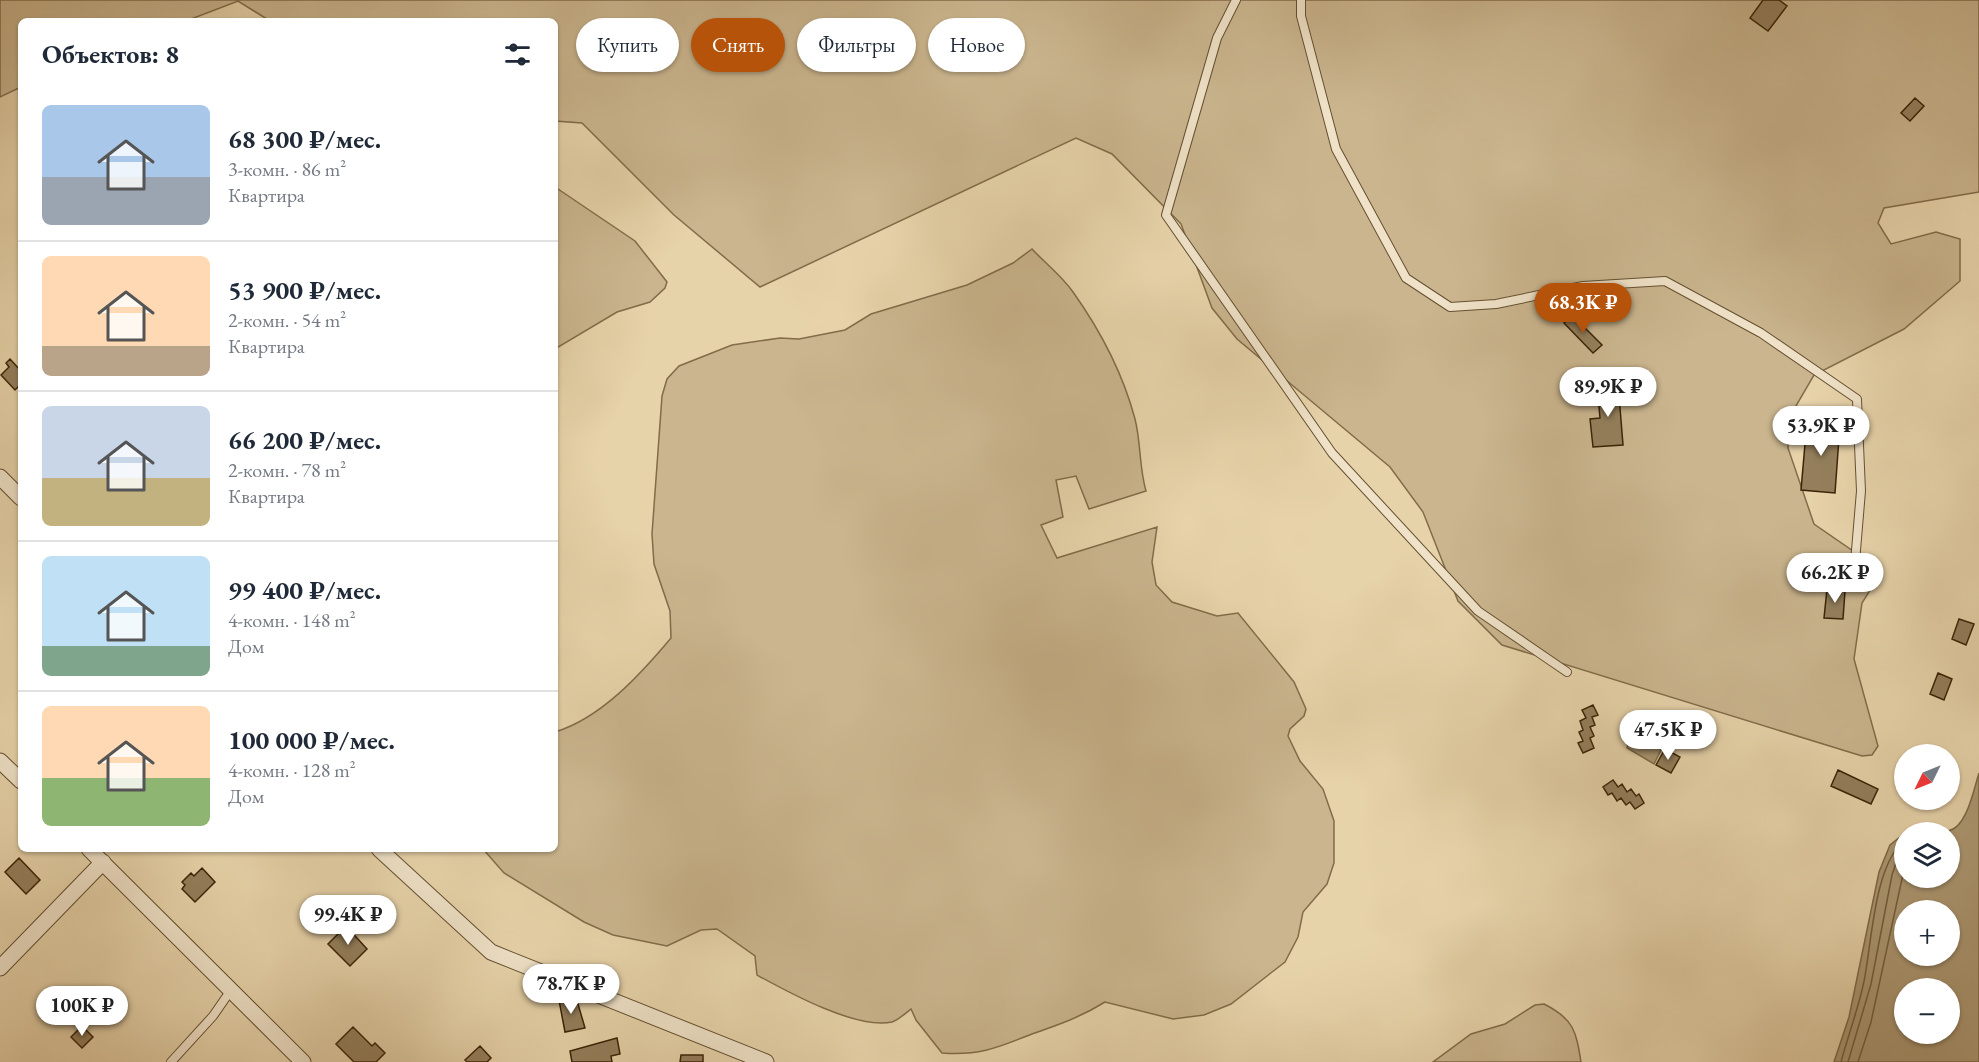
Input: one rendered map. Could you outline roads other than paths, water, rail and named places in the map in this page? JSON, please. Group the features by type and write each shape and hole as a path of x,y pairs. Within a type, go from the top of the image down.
{"street":[{"path":"0,477 18,495"},
{"path":"0,760 18,778"},
{"path":"92,852 303,1062"},
{"path":"382,852 491,952 766,1062"},
{"path":"0,968 103,862"}],"lane":[{"path":"1236,0 1216,38 1166,215 1332,453 1478,611 1567,672"},
{"path":"1301,0 1301,16 1336,149 1406,278 1450,307 1496,304 1583,286 1665,281 1761,333 1857,399 1861,491 1854,574"},
{"path":"171,1062 213,1016 231,990"}],"water":[{"path":"1636,735 1662,748 1654,764 1627,748 1629,738"},
{"path":"1979,773 1979,1062 1834,1062 1849,1017 1879,872 1890,845 1894,842 1894,888 1960,888 1960,823 1972,797"}]}
